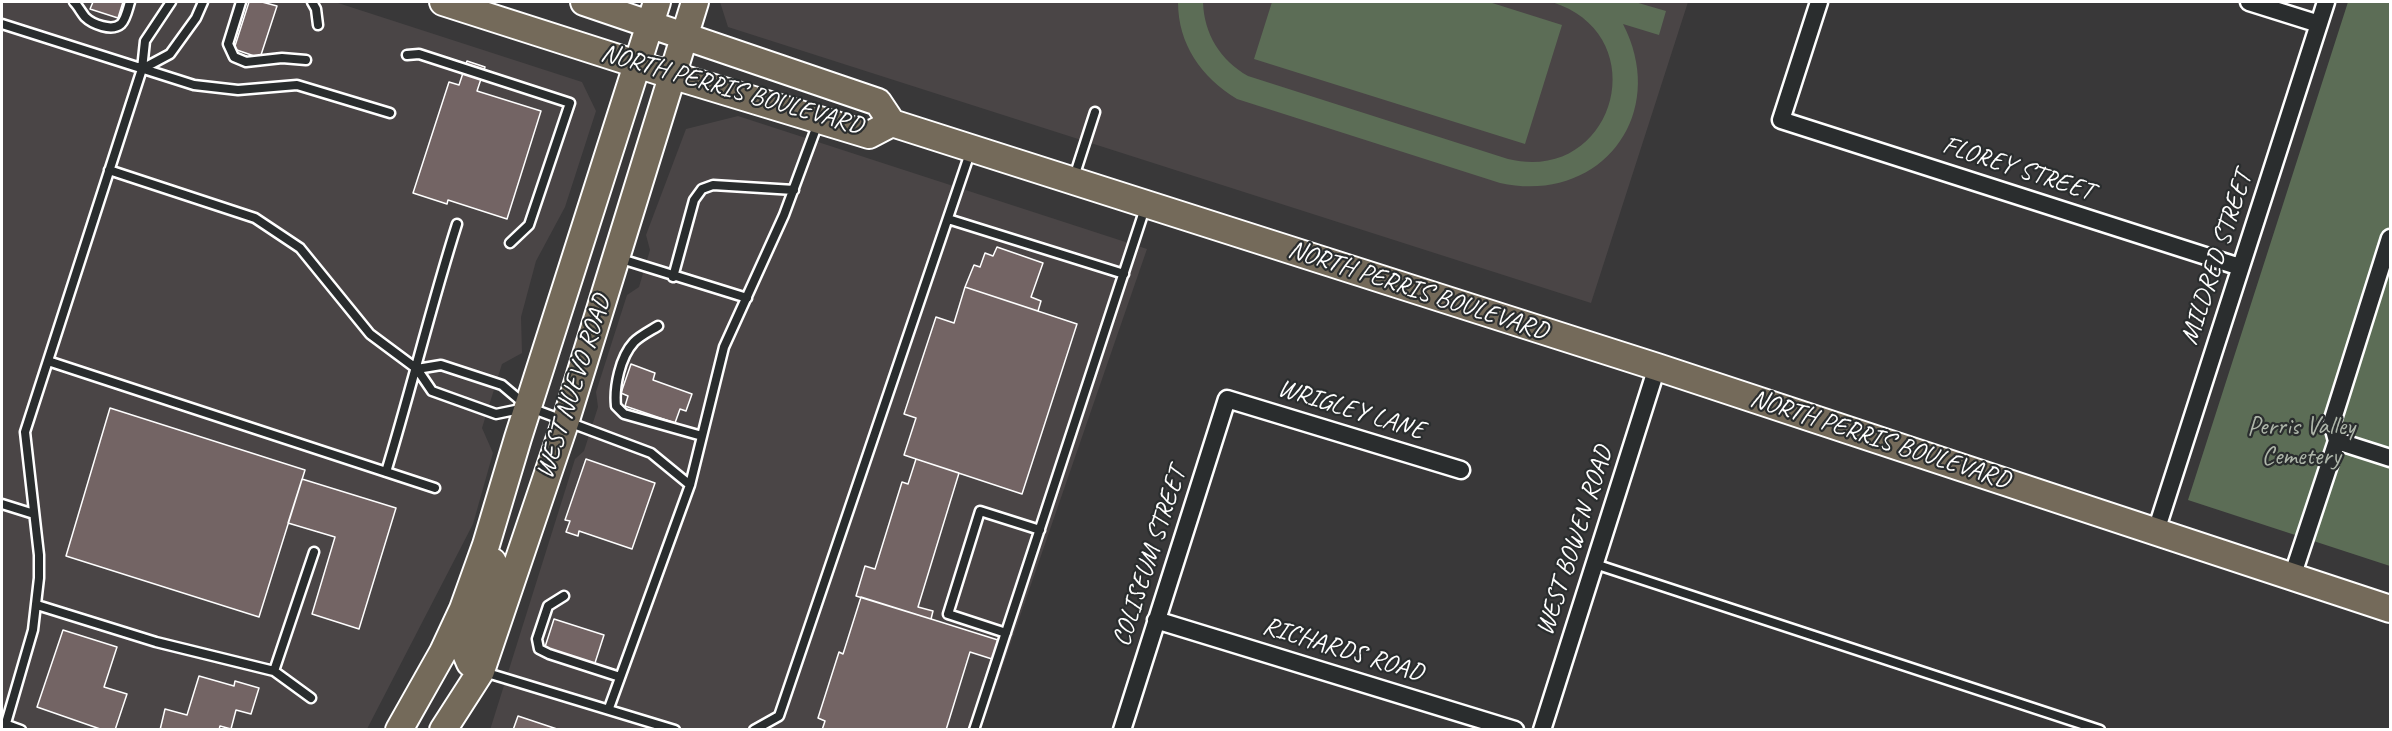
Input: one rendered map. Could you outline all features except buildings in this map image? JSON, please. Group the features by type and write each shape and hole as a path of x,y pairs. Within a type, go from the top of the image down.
{"main road":[{"name":"NORTH PERRIS BOULEVARD","path":"443,2 869,135 892,123"},
{"name":"NORTH PERRIS BOULEVARD","path":"584,2 653,12 684,36 878,102 892,123 1657,367 2391,609"},
{"name":"WEST NUEVO ROAD","path":"443,729 481,671 566,420 695,2"},
{"name":"WEST NUEVO ROAD","path":"399,729 443,652 463,609 486,545 653,12"},
{"path":"481,671 470,663 464,649 489,592 494,564 486,545"}],"street":[{"name":"FLOREY STREET","path":"1819,2 1781,120 2240,267"},
{"path":"2249,2 2319,24"},
{"name":"MILDRED STREET","path":"2156,531 2326,2"},
{"path":"2292,577 2337,441 2332,422 2391,238"},
{"name":"WEST BOWEN ROAD","path":"1542,729 1657,367"},
{"name":"WRIGLEY LANE","path":"1227,399 1461,470"},
{"name":"COLISEUM STREET","path":"1122,729 1227,399"},
{"path":"2337,441 2391,458"},
{"name":"RICHARDS ROAD","path":"1156,620 1515,729"}],"lane":[{"path":"74,2 86,18 94,24 110,27 121,24 130,2"},
{"path":"21,729 4,726 33,630 37,605 39,555 25,432 142,69 145,41 171,2"},
{"path":"142,69 170,54 196,18 203,2"},
{"path":"241,2 228,44 234,57 246,62 282,58 306,60"},
{"path":"312,2 316,9 318,25"},
{"path":"2,24 194,85 238,90 297,85 390,113"},
{"path":"407,55 418,54 570,103 529,225 510,243"},
{"path":"1072,180 1095,112"},
{"path":"609,708 690,485 724,347 794,190 819,120"},
{"path":"754,729 779,717 972,149"},
{"path":"109,170 255,218 300,248 370,334 417,369 432,391 496,414 528,407"},
{"path":"673,277 694,200 702,189 712,184 794,190"},
{"path":"974,729 1146,204"},
{"path":"948,219 1124,274"},
{"path":"386,472 417,369 430,310 457,224"},
{"path":"615,257 673,277 747,298"},
{"path":"658,326 634,342 626,355 615,393 616,406 624,414 702,436"},
{"path":"48,361 435,488"},
{"path":"417,369 441,365 502,385 528,407 651,453 690,485"},
{"path":"2,504 34,514"},
{"path":"1006,633 948,614 980,511 1040,530"},
{"path":"274,671 314,552"},
{"path":"1595,564 2100,729"},
{"path":"564,596 548,606 537,639 539,649 620,677"},
{"path":"37,605 156,642 274,671 311,698"},
{"path":"481,671 675,729"}],"shaded area":[{"path":"2,2 335,2 582,82 596,111 565,207 536,261 521,317 522,353 502,364 482,428 493,453 473,524 367,729 2,729"},
{"path":"720,2 1688,2 1591,303 728,27"},
{"path":"738,116 1147,249 981,729 490,730 575,459 584,451 598,407 596,392 627,295 639,287 650,250 646,235 686,129"}],"green space":[{"path":"1178,2 1203,2 1207,25 1215,45 1229,62 1248,76 1508,159 1545,161 1575,150 1597,129 1610,103 1612,73 1604,44 1585,19 1552,2 1635,2 1666,11 1659,35 1623,24 1635,58 1638,90 1631,120 1617,146 1595,166 1568,180 1536,186 1500,183 1237,99 1213,80 1194,58 1182,32"},
{"path":"1272,2 1489,2 1562,25 1525,144 1254,59"},
{"name":"Perris Valley Cemetery","path":"2348,2 2390,2 2390,566 2188,500"}]}
